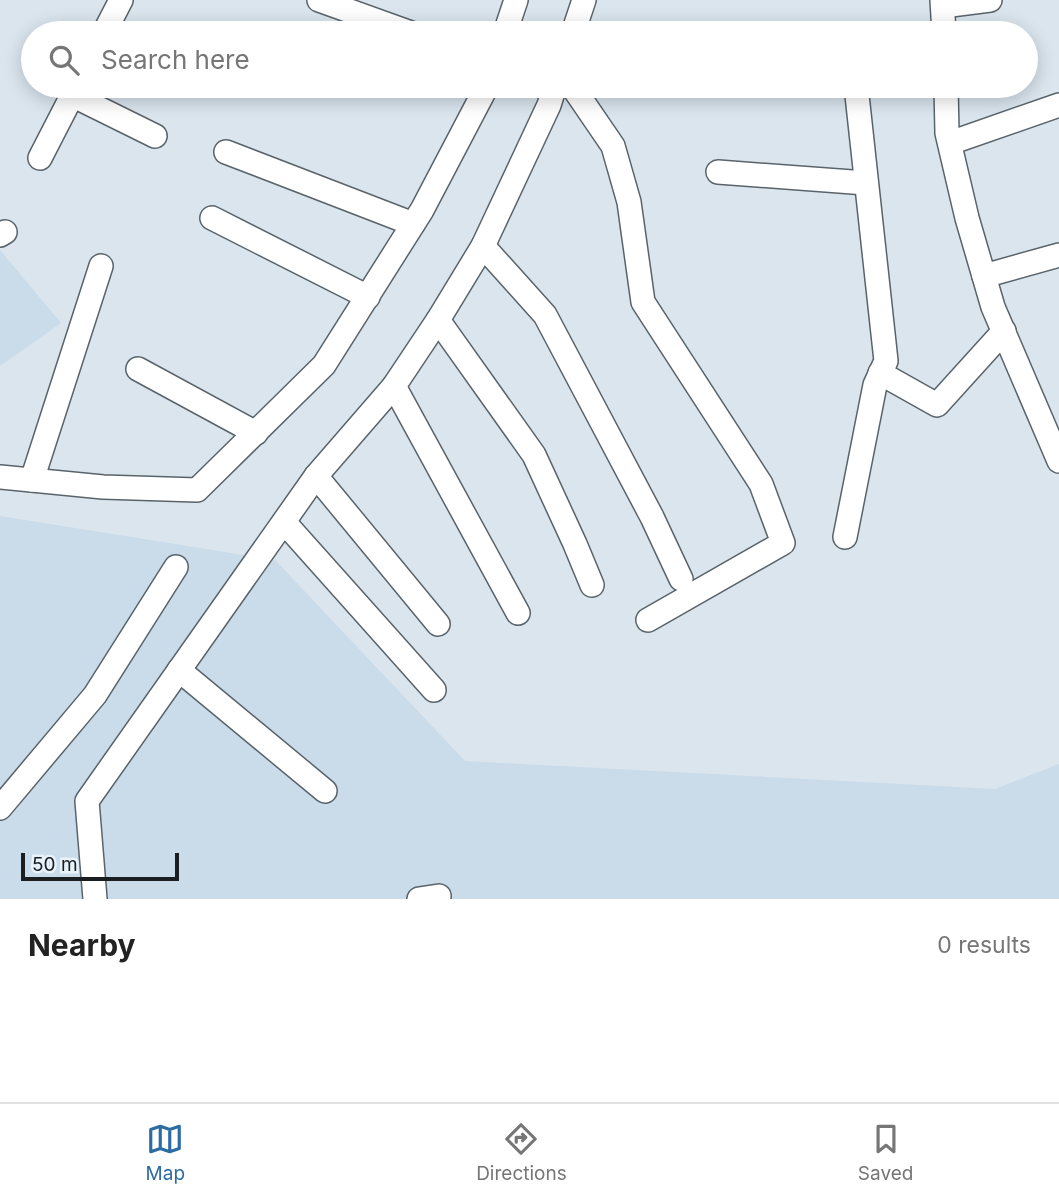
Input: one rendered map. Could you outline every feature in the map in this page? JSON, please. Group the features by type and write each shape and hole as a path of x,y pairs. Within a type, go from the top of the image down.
{"street":[{"path":"110,21 121,0"},
{"path":"319,0 378,21"},
{"path":"509,21 516,0"},
{"path":"577,21 584,0"},
{"path":"944,21 943,3 990,0"},
{"path":"40,158 70,98"},
{"path":"88,98 155,136"},
{"path":"0,477 103,488 197,490 324,365 414,225 481,98"},
{"path":"95,899 87,801 316,476 394,386 438,320 483,246 551,98"},
{"path":"580,98 613,146 629,202 643,303 761,484 783,543 648,620"},
{"path":"845,537 875,385 886,361 857,98"},
{"path":"947,98 950,144 984,276 1004,331 1059,461"},
{"path":"950,144 1059,105"},
{"path":"226,152 414,225"},
{"path":"718,172 866,183"},
{"path":"212,218 368,297"},
{"path":"483,246 545,316 652,517 681,579"},
{"path":"984,276 1059,255"},
{"path":"32,480 101,266"},
{"path":"438,320 534,455 592,585"},
{"path":"880,373 936,405 1004,331"},
{"path":"138,369 256,433"},
{"path":"394,386 518,612"},
{"path":"316,476 438,624"},
{"path":"284,522 434,690"},
{"path":"0,808 95,695 176,567"},
{"path":"179,670 325,791"}],"shaded area":[{"path":"0,250 61,323 0,366"},
{"path":"0,516 275,560 465,761 995,789 1059,764 1059,899 0,899"}]}
